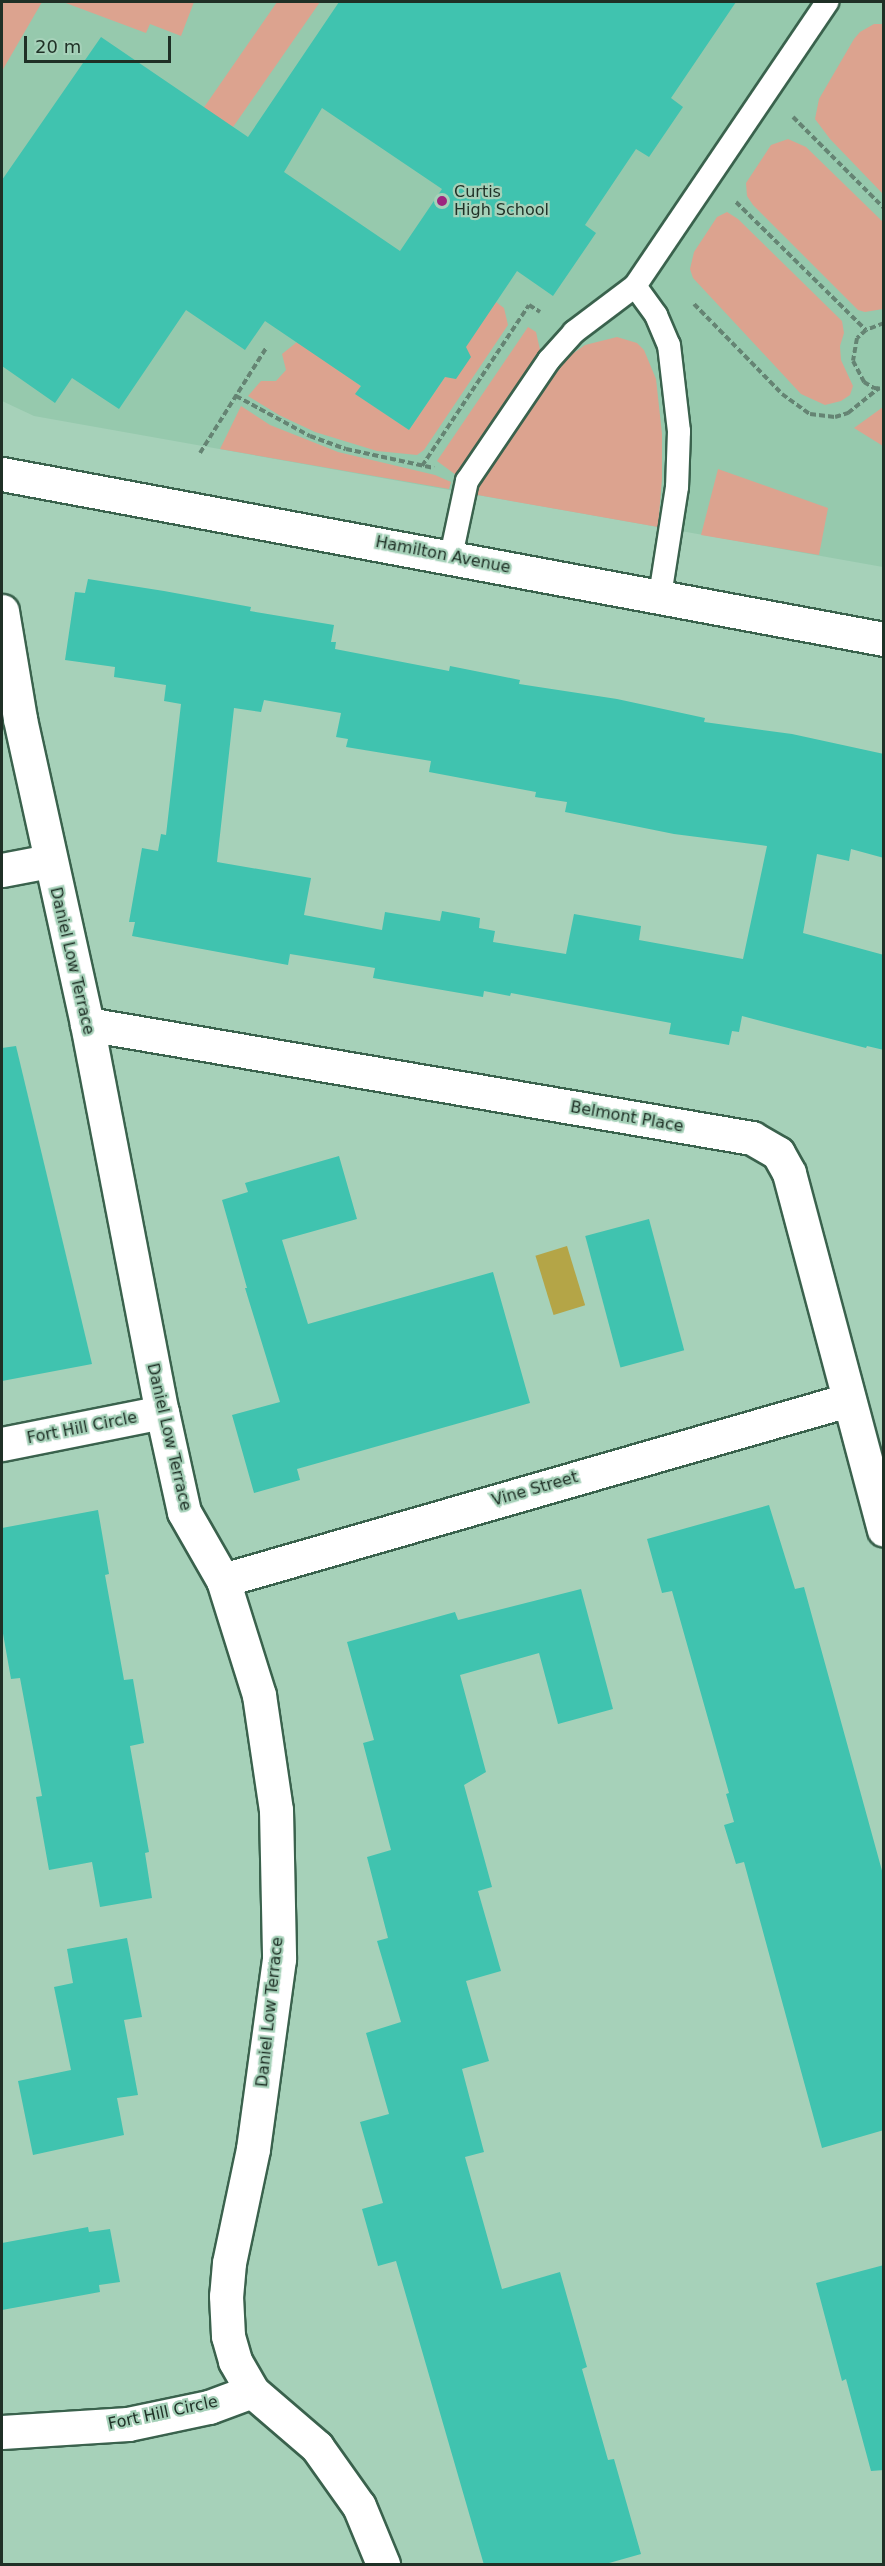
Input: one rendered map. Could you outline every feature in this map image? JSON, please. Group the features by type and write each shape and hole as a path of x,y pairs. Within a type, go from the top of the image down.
{"street":[{"name":"Hamilton Avenue","path":"2,474 451,556 884,639"},
{"name":"Daniel Low Terrace","path":"2,610 20,720 49,861 87,1024 162,1412 184,1512 223,1580 259,1695 276,1810 279,1959 253,2149 229,2264 226,2296 228,2336 235,2361 252,2391 317,2447 359,2506 383,2565"},
{"path":"2,870 49,861"},
{"name":"Belmont Place","path":"87,1024 752,1138 778,1154 789,1173 884,1530"},
{"name":"Vine Street","path":"223,1580 848,1400"},
{"name":"Fort Hill Circle","path":"2,1444 162,1412"},
{"name":"Fort Hill Circle","path":"2,2432 128,2424 209,2407 252,2391"}],"lane":[{"path":"451,556 467,481 549,360 574,332 635,285 827,2"},
{"path":"635,285 656,315 669,345 679,431 677,487 660,596"}],"path":[{"path":"766,91 884,208"},
{"path":"709,176 866,330"},
{"path":"652,261 782,393 810,414 835,417 848,413 881,389 864,381 853,361 857,338 866,330 884,323"},
{"path":"422,466 529,305"},
{"path":"200,453 266,348"},
{"path":"236,396 310,436 346,449 422,466 467,481"}],"shaded area":[{"name":"Curtis High School","path":"2,2 883,2 883,567 34,416 2,401"},
{"path":"2,2 42,2 2,71"},
{"path":"63,2 194,2 181,36 150,24 146,33"},
{"path":"277,2 320,2 87,337 22,365 2,364 2,336 56,321"},
{"path":"874,24 883,24 883,194 830,139 815,119 819,99 854,39 860,32"},
{"path":"788,139 806,147 883,222 883,309 865,312 858,310 753,205 747,196 746,183 771,145"},
{"path":"727,212 738,219 842,321 844,333 840,346 841,360 853,386 850,395 841,401 825,405 801,394 693,278 690,269 694,252 717,217"},
{"path":"496,302 504,308 508,325 424,450 417,455 377,451 315,432 279,415 248,396 261,381 276,381 286,370 282,354 297,342 361,386 356,394 409,430"},
{"path":"528,327 536,332 540,350 456,475 437,461"},
{"path":"617,337 637,343 644,350 656,379 662,434 662,479 658,527 472,494 534,402 568,357 585,345"},
{"path":"241,406 270,425 338,452 435,475 451,482 449,489 220,449"},
{"path":"884,407 883,446 854,428"},
{"path":"718,469 828,508 819,555 701,535"},
{"path":"567,1246 585,1305 554,1315 535,1256"}],"building":[{"path":"339,2 736,2 671,98 683,107 649,157 636,149 585,225 596,233 553,296 517,271 466,347 471,357 456,379 445,377 409,430 355,394 361,386 265,321 245,350 186,310 119,409 72,378 55,403 2,366 2,180 101,37 248,137","holes":["322,108 442,189 400,251 284,172"]},
{"path":"88,579 251,607 250,611 334,625 331,642 336,642 335,649 449,671 450,666 520,680 519,684 617,699 705,718 704,722 792,734 884,754 884,858 851,849 849,861 817,854 803,933 884,955 884,1050 867,1046 866,1048 742,1016 739,1032 732,1031 729,1045 669,1034 671,1023 511,993 510,996 484,991 483,997 373,978 375,968 290,954 288,965 132,936 135,922 129,922 142,848 158,851 161,834 166,835 181,704 164,701 166,685 114,677 115,667 65,660 75,592 85,593","holes":["264,700 341,713 336,737 348,739 346,747 431,761 429,772 536,792 535,797 567,802 565,812 674,834 767,846 743,959 639,940 641,926 574,914 566,954 493,942 495,931 479,928 480,918 442,911 440,921 385,912 382,930 304,915 311,878 217,862 234,708 261,712"]},
{"path":"16,1046 92,1364 2,1381 2,1048"},
{"path":"339,1156 357,1219 282,1240 308,1324 493,1272 530,1403 297,1469 300,1480 254,1493 232,1415 280,1402 245,1288 247,1288 222,1200 248,1192 245,1183"},
{"path":"649,1219 684,1350 620,1367 585,1236"},
{"path":"769,1505 795,1589 804,1587 884,1878 884,2130 822,2148 744,1862 736,1864 724,1825 734,1822 726,1794 729,1793 672,1591 662,1593 647,1539"},
{"path":"98,1510 109,1574 105,1575 124,1680 133,1679 144,1743 130,1746 149,1852 145,1853 152,1898 100,1907 92,1862 49,1870 36,1797 42,1796 20,1678 11,1679 2,1628 2,1528"},
{"path":"581,1589 613,1709 558,1724 539,1653 460,1675 486,1772 464,1785 492,1887 478,1891 501,1971 466,1981 489,2061 462,2069 484,2152 465,2157 502,2289 560,2272 587,2367 582,2369 608,2460 614,2459 641,2554 602,2565 484,2565 396,2261 378,2266 362,2209 383,2203 360,2122 389,2114 366,2033 401,2022 377,1941 388,1938 367,1857 391,1850 363,1743 374,1740 347,1642 455,1612 458,1620"},
{"path":"127,1938 142,2017 124,2020 138,2095 117,2098 124,2135 33,2155 18,2081 71,2070 54,1987 73,1983 67,1949"},
{"path":"88,2227 89,2232 110,2229 120,2282 99,2285 100,2292 2,2310 2,2243"},
{"path":"884,2265 884,2470 871,2471 846,2379 842,2381 816,2283"}],"place":[{"name":"Curtis High School","path":"442,201"}]}
